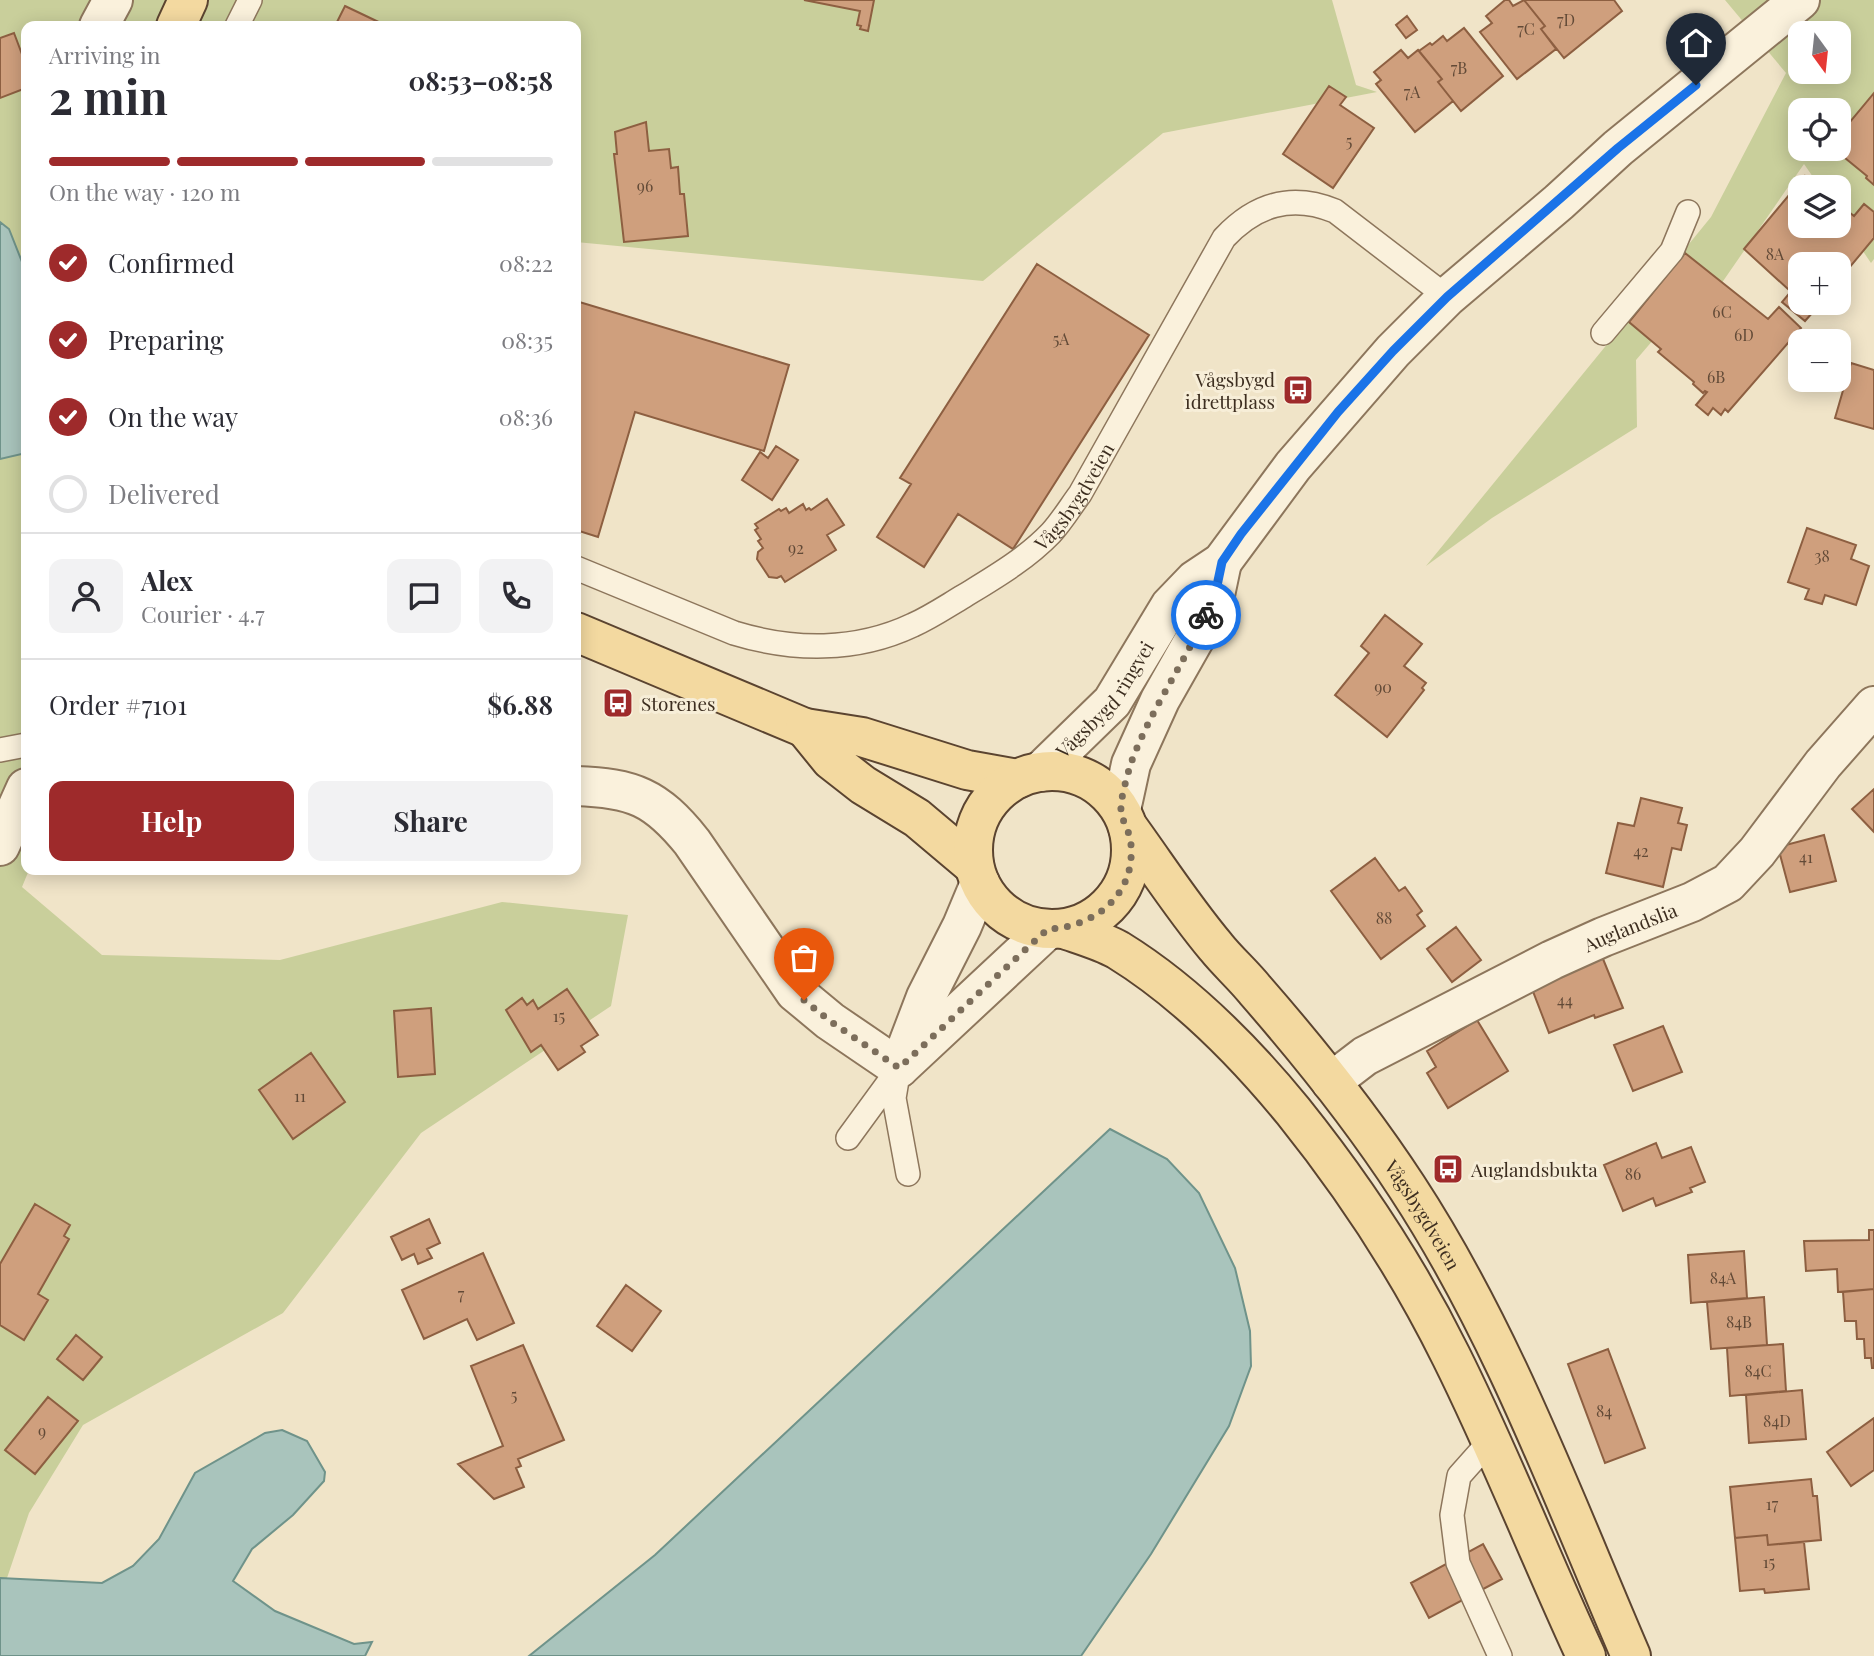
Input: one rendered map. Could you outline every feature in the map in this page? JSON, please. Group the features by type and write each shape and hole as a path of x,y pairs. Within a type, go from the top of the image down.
{"main road":[{"path":"178,21 188,0"},
{"path":"581,634 804,728 843,733 967,770 1029,776 1064,772 1081,776 1097,785 1124,819 1131,845 1125,883 1114,900 1100,913 1083,923 1056,929"},
{"path":"804,728 831,760 863,785 917,818 977,874"},
{"path":"1029,776 1000,792 986,807 976,827 973,849 977,874 989,898 1001,911 1016,920 1056,929 1116,949 1176,992 1224,1034 1270,1084 1328,1156 1386,1239 1444,1343 1491,1440 1586,1656"},
{"name":"Vågsbygdveien","path":"1124,819 1216,947 1331,1082 1409,1189 1473,1301 1514,1385 1631,1656"}],"street":[{"path":"102,21 113,0"},
{"name":"Vågsbygd ringvei","path":"1029,776 1112,702 1170,606 1195,580 1222,562 1293,467 1393,351 1447,297 1618,148 1800,0"},
{"name":"Vågsbygd ringvei","path":"1124,819 1131,764 1160,700 1194,640 1215,595 1222,562"},
{"name":"Auglandslia","path":"1331,1082 1365,1056 1552,960 1692,902 1728,883 1757,852 1823,764 1874,706"},
{"path":"581,786 612,788 639,796 662,809 692,842 795,992 830,1021 899,1068"},
{"path":"0,846 21,799"},
{"path":"899,1068 926,997 962,926 977,874"},
{"path":"899,1068 947,1025 971,999 1056,929"}],"lane":[{"path":"240,21 250,0"},
{"name":"Vågsbygdveien","path":"581,570 757,640 815,647 879,638 912,626 982,585 1017,563 1052,532 1080,494 1224,238 1250,215 1266,207 1289,202 1324,206 1346,219 1447,297"},
{"path":"1603,333 1672,251 1688,212"},
{"path":"0,750 21,746"},
{"path":"848,1138 899,1068"},
{"path":"899,1068 894,1098 908,1174"},
{"path":"1491,1440 1460,1476 1452,1516 1458,1563 1500,1656"}],"green space":[{"path":"0,0 1332,0 1356,85 1377,92 1163,133 983,281 581,242 581,21 21,21 21,259 9,229 0,222"},
{"path":"1725,0 1874,0 1874,259 1871,263 1851,234 1851,175 1812,175 1804,164 1796,175 1788,175 1788,187 1719,287 1677,312 1636,360 1637,427 1492,518 1426,566 1711,217 1786,73"},
{"path":"21,454 21,875 27,875 22,887 102,955 280,960 502,902 628,915 611,1006 421,1133 283,1313 83,1425 29,1513 7,1578 0,1578 0,459"}],"water":[{"path":"0,222 9,229 21,259 21,454 0,459"},
{"path":"1110,1129 1167,1159 1199,1193 1235,1268 1250,1331 1251,1366 1229,1426 1151,1554 1081,1656 529,1656 655,1555"},
{"path":"282,1430 307,1441 325,1472 324,1481 293,1515 252,1549 233,1581 275,1611 354,1644 372,1642 365,1656 0,1656 0,1578 102,1583 133,1566 159,1539 195,1473 265,1433"}],"building":[{"path":"804,0 874,0 868,31 857,25 860,11"},
{"path":"1505,0 1509,0 1513,6 1524,0 1545,26 1541,29 1556,49 1517,79 1480,32 1492,23 1486,16"},
{"path":"1524,0 1614,0 1622,11 1564,58 1541,29 1545,26"},
{"path":"345,6 376,21 338,21"},
{"path":"1407,16 1417,30 1406,38 1396,25"},
{"path":"1464,28 1503,76 1461,111 1438,82 1442,79 1419,51 1443,36 1447,41"},
{"path":"14,33 21,52 21,90 0,98 0,38"},
{"path":"1401,50 1408,58 1418,50 1442,79 1438,82 1453,101 1415,132 1376,84 1381,80 1374,72"},
{"path":"1329,86 1346,97 1340,105 1374,128 1333,188 1283,154"},
{"path":"1874,93 1874,185 1849,161 1851,161 1851,121"},
{"path":"646,122 649,151 669,149 671,168 678,167 688,236 624,242 614,154 617,154 615,132"},
{"path":"1788,196 1788,238 1851,238 1851,214 1854,216 1864,204 1874,212 1874,238 1851,266 1851,252 1788,252 1788,289 1744,249"},
{"path":"1685,253 1768,319 1779,307 1801,328 1788,329 1788,343 1728,412 1725,409 1721,415 1713,408 1708,415 1696,405 1707,392 1703,393 1658,352 1661,349 1629,322"},
{"path":"1037,264 1149,335 1013,549 958,514 924,567 877,537 911,484 900,478"},
{"path":"1788,295 1788,307 1782,302"},
{"path":"581,303 789,365 764,451 635,412 598,537 581,532"},
{"path":"1798,315 1810,315 1805,321"},
{"path":"1851,363 1874,370 1874,429 1835,418 1843,392 1851,392"},
{"path":"776,446 798,460 772,500 742,480 760,452 768,458"},
{"path":"827,499 844,525 827,535 836,550 785,582 781,576 769,577 757,559 758,552 763,548 758,541 761,539 755,530 758,528 755,524 779,509 781,511 786,508 789,513 803,504 806,510 811,510"},
{"path":"1807,528 1856,545 1851,559 1869,566 1856,605 1825,595 1822,604 1805,599 1809,589 1788,582"},
{"path":"1385,615 1422,644 1404,666 1426,683 1422,688 1424,690 1387,737 1335,695 1369,653 1361,646"},
{"path":"1874,789 1874,832 1852,809"},
{"path":"1641,798 1682,808 1678,823 1687,825 1681,850 1672,848 1663,887 1606,873 1618,823 1634,826"},
{"path":"1824,835 1836,881 1790,892 1778,847"},
{"path":"1375,858 1399,891 1405,887 1422,911 1417,915 1425,926 1381,959 1331,891"},
{"path":"1456,927 1481,960 1452,982 1427,949"},
{"path":"1601,954 1623,1008 1595,1018 1594,1015 1549,1033 1529,981"},
{"path":"567,989 598,1035 581,1046 585,1052 558,1070 541,1045 531,1052 506,1010 522,998 527,1005 533,1000 538,1009"},
{"path":"431,1008 435,1074 398,1077 394,1011"},
{"path":"1477,1020 1508,1071 1448,1108 1427,1073 1436,1067 1427,1051"},
{"path":"1663,1026 1682,1072 1633,1091 1614,1045"},
{"path":"311,1053 345,1102 293,1139 259,1090"},
{"path":"1656,1143 1662,1158 1691,1147 1705,1182 1690,1188 1692,1192 1656,1206 1653,1198 1623,1211 1604,1165"},
{"path":"35,1204 70,1225 64,1236 69,1239 38,1294 48,1300 24,1340 0,1325 0,1264"},
{"path":"429,1219 440,1243 427,1249 432,1258 418,1264 414,1254 402,1260 391,1237"},
{"path":"1869,1230 1874,1230 1874,1289 1838,1292 1837,1269 1806,1271 1804,1241 1869,1240"},
{"path":"1744,1251 1747,1298 1691,1303 1688,1255"},
{"path":"483,1253 514,1323 477,1340 467,1319 424,1339 402,1290"},
{"path":"626,1285 661,1311 632,1351 597,1326"},
{"path":"1874,1289 1872,1368 1871,1358 1865,1358 1864,1339 1857,1339 1856,1321 1845,1321 1843,1292"},
{"path":"1764,1297 1767,1345 1711,1349 1707,1302"},
{"path":"76,1335 102,1357 83,1380 57,1359"},
{"path":"1783,1344 1786,1391 1730,1396 1727,1348"},
{"path":"523,1345 564,1440 518,1459 521,1466 516,1468 524,1487 494,1499 458,1464 503,1446 471,1366"},
{"path":"1608,1349 1645,1448 1605,1463 1568,1364"},
{"path":"1802,1390 1806,1439 1749,1443 1746,1395"},
{"path":"48,1397 78,1421 35,1474 5,1450"},
{"path":"1874,1418 1874,1470 1851,1486 1827,1452"},
{"path":"1811,1479 1813,1496 1817,1496 1821,1540 1768,1545 1767,1535 1735,1538 1730,1487"},
{"path":"1767,1535 1768,1545 1804,1542 1809,1589 1765,1593 1764,1589 1740,1591 1735,1538"},
{"path":"1483,1544 1502,1579 1429,1618 1411,1583"}],"way so far":[{"path":"804,1000 899,1068 1048,929 1064,929 1083,923 1114,900 1125,883 1130,864 1131,845 1121,810 1131,764 1160,700 1206,615"}],"place":[{"name":"Vågsbygd idrettplass","path":"1298,390"},
{"name":"Storenes","path":"618,703"},
{"name":"Auglandsbukta","path":"1448,1169"}],"route":[{"path":"1206,615 1215,595 1222,562 1241,534 1338,412 1393,351 1447,297 1618,148 1696,85"}]}
